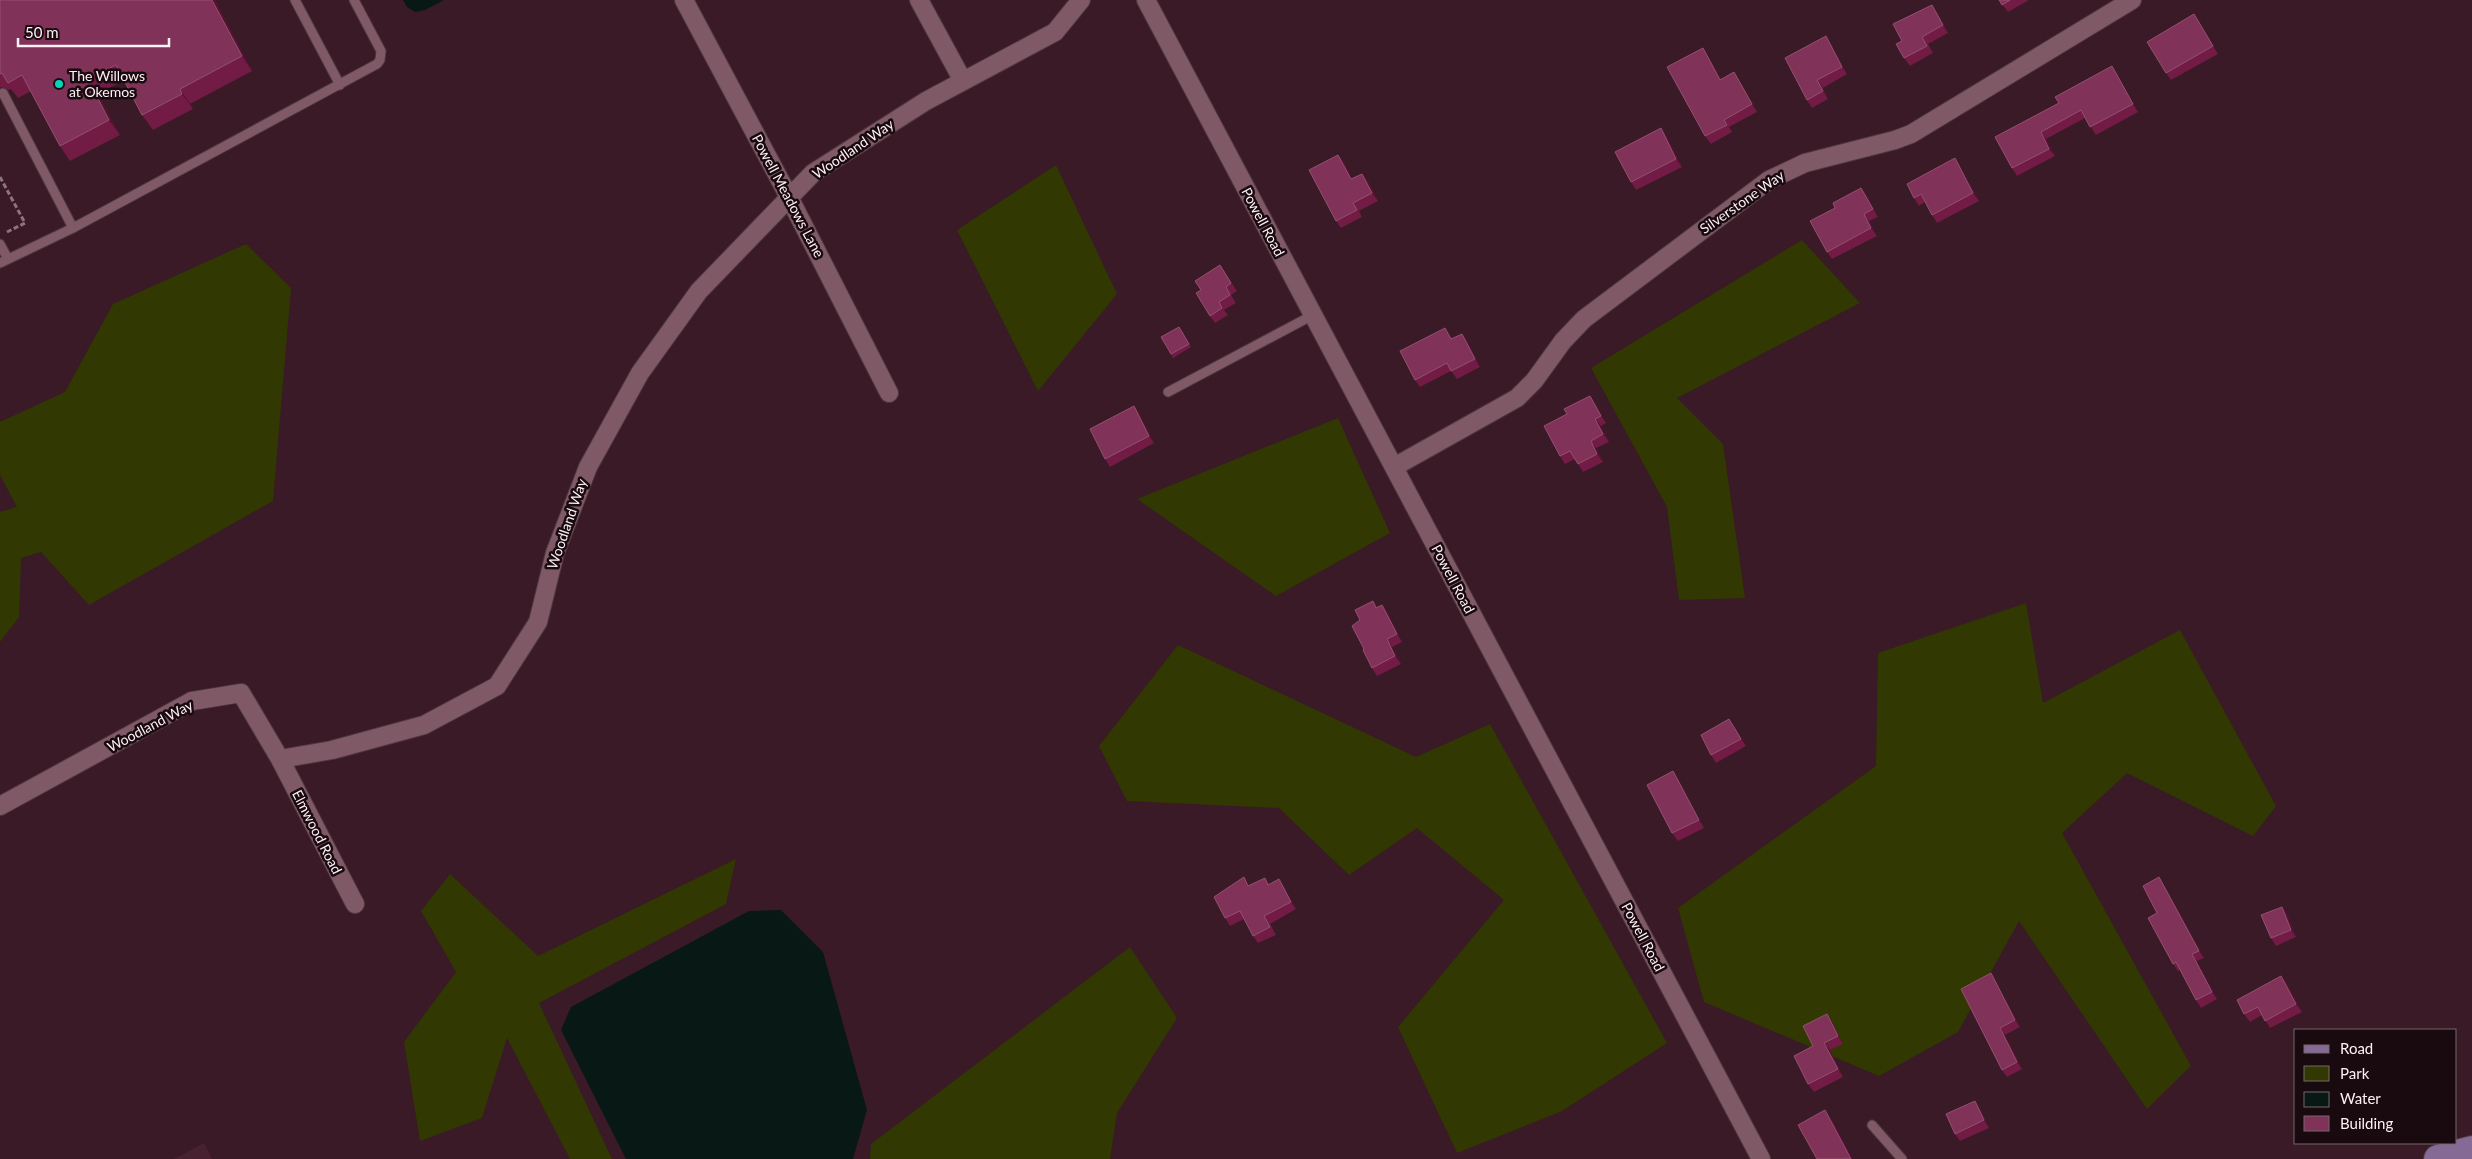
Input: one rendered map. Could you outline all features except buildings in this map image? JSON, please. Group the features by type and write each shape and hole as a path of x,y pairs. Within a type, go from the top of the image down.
{"main road":[{"path":"2438,1159 2472,1150"}],"street":[{"name":"Powell Meadows Lane","path":"684,0 789,197 889,394"},
{"path":"919,0 962,81"},
{"name":"Woodland Way","path":"0,806 192,701 241,693 280,759 332,750 424,725 497,686 538,622 555,553 588,467 640,373 699,290 813,173 926,101 1055,32 1081,0"},
{"name":"Powell Road","path":"1146,0 1761,1159"},
{"name":"Silverstone Way","path":"1394,467 1517,398 1534,381 1563,341 1584,319 1768,180 1805,163 1895,140 1911,134 2132,0"},
{"name":"Elmwood Road","path":"280,759 355,904"}],"lane":[{"path":"295,0 340,85"},
{"path":"0,244 4,261 73,228 377,64 381,51 354,0"},
{"path":"3,93 73,228"},
{"path":"1168,392 1313,315"},
{"path":"1872,1125 1902,1159"}],"path":[{"path":"0,177 24,223 0,236"}],"shaded area":[{"path":"204,1143 212,1159 174,1159"}],"green space":[{"path":"1056,165 1117,294 1038,391 957,230"},
{"path":"1802,240 1860,303 1677,398 1723,444 1745,598 1679,600 1667,507 1591,368"},
{"path":"246,244 291,288 273,501 89,605 41,552 21,558 19,617 0,642 0,512 17,507 0,475 0,422 65,392 113,304"},
{"path":"1338,418 1390,533 1276,596 1137,499"},
{"path":"2026,603 2043,703 2180,630 2276,806 2253,836 2127,773 2062,833 2191,1066 2147,1109 2019,921 1958,1032 1879,1076 1704,1002 1678,908 1876,766 1878,653"},
{"path":"1178,645 1416,757 1490,724 1667,1043 1562,1111 1457,1153 1398,1027 1504,900 1417,828 1349,875 1279,808 1127,801 1099,746"},
{"path":"736,859 726,904 539,1003 612,1159 570,1159 507,1038 482,1118 420,1141 404,1042 456,972 421,911 450,874 538,956"},
{"path":"1130,947 1177,1018 1117,1113 1110,1159 870,1159 871,1144"}],"water":[{"path":"403,0 444,0 425,10 415,12 407,7"},
{"path":"781,910 823,952 867,1110 853,1159 626,1159 561,1030 571,1007 749,911"}],"place":[{"name":"The Willows at Okemos","path":"59,84"}]}
